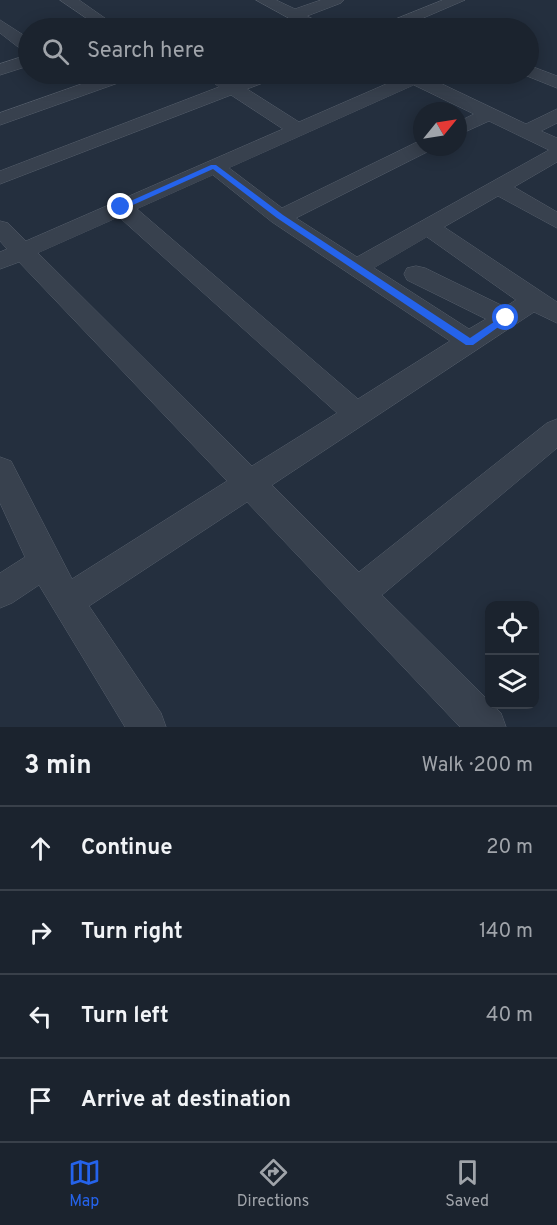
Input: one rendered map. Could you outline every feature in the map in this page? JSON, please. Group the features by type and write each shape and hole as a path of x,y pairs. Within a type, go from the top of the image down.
{"street":[{"path":"264,0 300,18"},
{"path":"294,15 336,0"},
{"path":"413,18 458,0"},
{"path":"74,1 97,18"},
{"path":"0,25 18,38"},
{"path":"0,70 18,64"},
{"path":"539,75 557,83"},
{"path":"0,120 99,84"},
{"path":"226,84 299,130"},
{"path":"0,178 244,84"},
{"path":"11,256 299,130 394,84"},
{"path":"427,84 557,146"},
{"path":"467,125 489,114"},
{"path":"526,131 557,115"},
{"path":"280,217 413,151"},
{"path":"355,268 557,154"},
{"path":"214,166 280,217 470,342"},
{"path":"499,188 557,221"},
{"path":"121,207 358,415"},
{"path":"0,228 11,256 250,484 487,727"},
{"path":"406,301 416,274 421,230"},
{"path":"421,230 545,307"},
{"path":"416,274 506,318"},
{"path":"66,602 506,318 545,307"},
{"path":"357,594 557,431"},
{"path":"0,470 44,563 66,602 147,727"},
{"path":"0,592 44,563"}],"route":[{"path":"121,207 214,166 280,217 470,342 506,318"}]}
